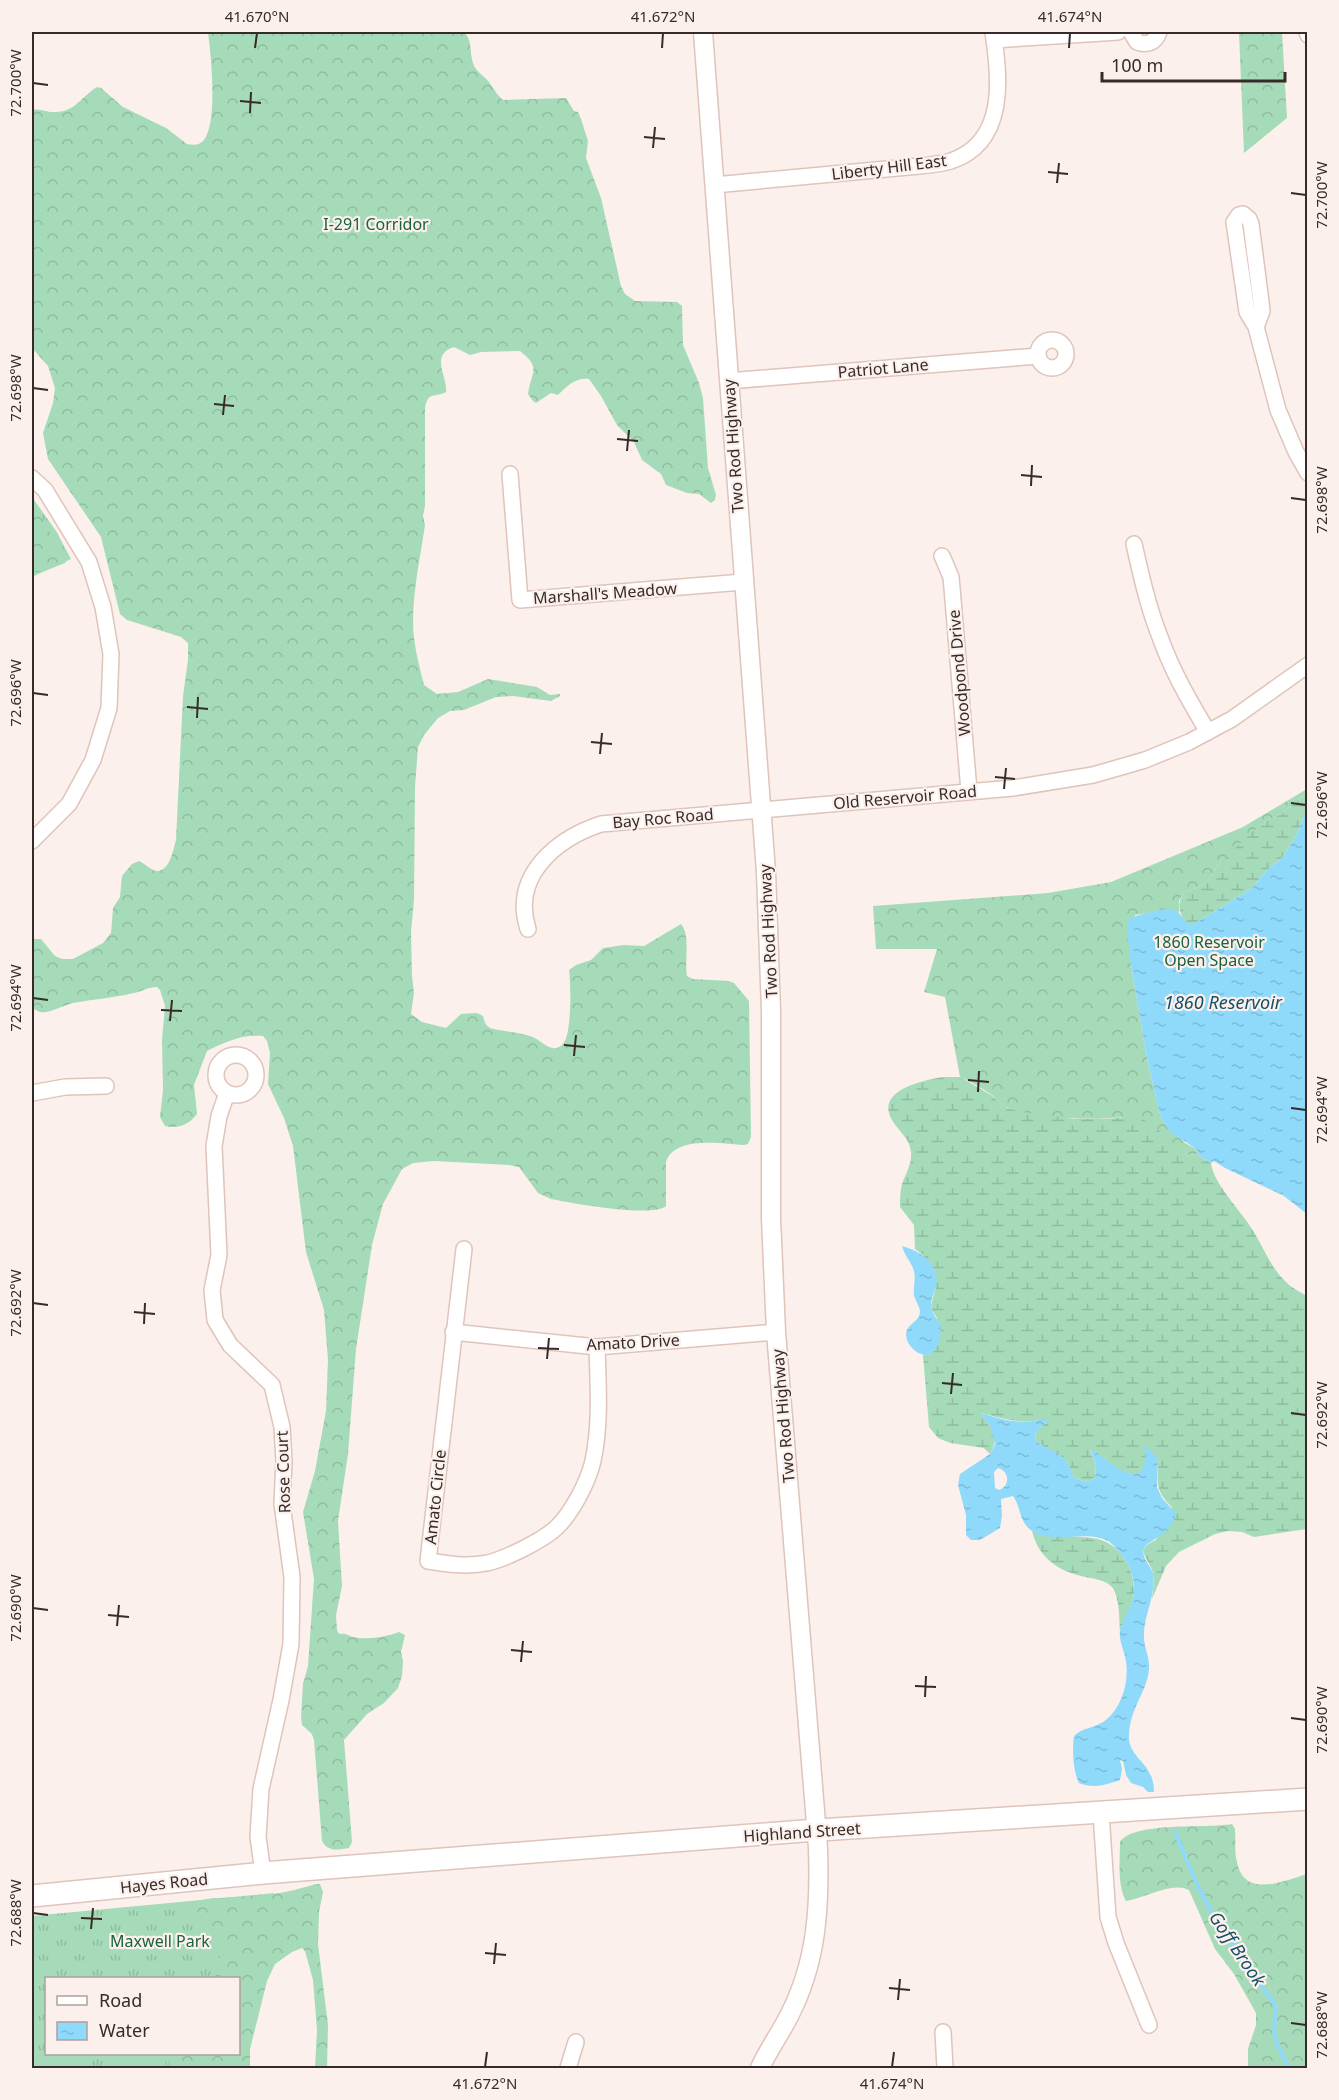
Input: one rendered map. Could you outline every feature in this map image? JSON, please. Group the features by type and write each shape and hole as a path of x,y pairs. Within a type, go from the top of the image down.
{"main road":[{"name":"Highland Street","path":"297,1871 817,1830 1308,1799"},
{"name":"Hayes Road","path":"32,1896 297,1871"}],"street":[{"name":"Two Rod Highway","path":"703,32 761,810 771,988 771,1218 776,1332 817,1830 819,1896 815,1941 805,1977 790,2014 760,2068"},
{"path":"993,36 1118,32"},
{"path":"1131,32 1137,42 1146,44 1155,40 1159,32"},
{"name":"Liberty Hill East","path":"714,185 919,166 951,161 962,156 983,139 994,115 998,89 993,36"},
{"path":"1256,327 1262,311 1261,302 1250,219 1243,214 1236,218 1234,227 1247,312 1256,327 1278,410 1308,473"},
{"name":"Patriot Lane","path":"728,381 1038,356"},
{"name":"Marshall's Meadow","path":"510,474 520,600 743,582"},
{"path":"32,478 45,490 89,562 103,608 111,654 109,708 93,760 69,804 32,841"},
{"path":"1134,543 1160,638 1185,692 1208,732"},
{"name":"Woodpond Drive","path":"942,556 951,577 969,791"},
{"name":"Old Reservoir Road","path":"761,810 1042,784 1093,775 1169,752 1208,732 1252,705 1308,665"},
{"name":"Bay Roc Road","path":"528,929 523,905 530,880 538,867 560,844 587,829 616,821 761,810"},
{"path":"32,1093 65,1087 106,1086"},
{"name":"Rose Court","path":"227,1093 219,1116 214,1146 219,1255 212,1290 215,1320 230,1345 272,1385 282,1427 284,1461 282,1504 292,1577 291,1644 261,1789 258,1837 263,1873"},
{"name":"Amato Circle","path":"464,1249 428,1561 454,1565 487,1563 527,1546 556,1528 579,1497 593,1463 598,1425 597,1347"},
{"name":"Amato Drive","path":"453,1332 597,1347 776,1332"},
{"path":"1101,1813 1108,1917 1149,2025"},
{"path":"943,2032 945,2068"},
{"path":"568,2068 576,2042"}],"green space":[{"name":"I-291 Corridor","path":"208,32 464,32 470,43 474,66 503,100 566,98 574,111 578,112 588,141 586,158 601,198 621,286 625,294 635,301 677,302 682,306 683,345 703,398 708,468 716,495 715,500 711,503 699,494 687,493 666,485 661,474 642,460 634,442 617,425 589,379 576,381 558,395 551,393 536,403 528,394 533,366 520,351 481,352 470,355 454,347 442,355 441,367 446,392 430,397 425,408 425,506 423,516 425,525 413,611 415,644 424,685 437,694 458,692 488,679 537,687 550,695 560,694 560,696 551,701 513,696 496,697 464,710 450,711 438,718 424,735 418,747 411,932 414,993 411,1014 422,1022 446,1028 461,1014 477,1013 483,1016 490,1028 526,1035 551,1048 559,1047 566,1039 568,1030 569,970 591,960 603,948 624,945 644,946 681,924 687,942 687,976 693,979 734,983 749,1001 751,1137 748,1144 744,1145 689,1144 671,1153 666,1162 666,1206 645,1211 551,1199 538,1193 519,1167 509,1165 434,1161 413,1163 402,1169 383,1204 372,1245 356,1349 348,1454 338,1521 342,1586 336,1615 339,1634 365,1638 383,1637 399,1632 405,1635 401,1652 402,1676 398,1688 384,1703 367,1714 344,1740 352,1842 349,1848 341,1849 330,1849 322,1841 314,1740 312,1734 302,1725 301,1716 303,1684 308,1666 314,1579 303,1512 315,1471 326,1411 328,1360 324,1310 306,1252 293,1146 284,1118 268,1084 270,1053 267,1041 263,1036 241,1037 207,1051 194,1085 197,1114 187,1123 169,1127 165,1126 160,1117 165,1006 157,987 126,995 73,1003 48,1012 40,1012 32,1007 32,939 41,939 55,956 62,959 73,959 103,943 111,933 113,908 120,897 122,876 132,864 139,861 156,871 165,868 170,860 176,840 188,643 181,637 127,620 120,614 101,537 48,459 43,433 53,403 55,388 48,366 32,348 32,110 63,111 78,103 97,87 123,107 166,128 187,144 200,143 204,140 211,119 212,72"},
{"path":"1239,32 1282,32 1287,118 1244,153"},
{"path":"32,497 56,531 71,559 32,577"},
{"path":"32,498 47,529 64,547 68,555 65,563 42,572 32,572"},
{"path":"1307,789 1307,793 1281,814 1266,821 1218,865 1208,881 1184,892 1179,901 1179,913 1171,909 1135,915 1131,965 1147,1058 1159,1111 1163,1121 1185,1143 1198,1150 1197,1154 1190,1156 1121,1117 1062,1118 1029,1114 1006,1107 988,1092 960,1077 945,997 924,992 937,949 876,949 873,906 1048,893 1111,882 1243,827"},
{"path":"1307,793 1307,810 1295,838 1282,858 1266,871 1252,888 1188,926 1180,909 1180,901 1184,892 1208,881 1218,865 1252,832 1266,821 1281,814"},
{"path":"943,1077 960,1077 991,1095 1007,1108 1022,1112 1074,1119 1137,1116 1151,1124 1189,1156 1197,1154 1211,1163 1222,1188 1252,1229 1275,1269 1289,1285 1307,1296 1307,1529 1254,1537 1242,1532 1228,1531 1215,1534 1179,1552 1166,1566 1152,1599 1153,1573 1144,1549 1156,1540 1172,1507 1159,1490 1158,1459 1147,1456 1145,1466 1139,1474 1130,1475 1090,1450 1096,1465 1095,1478 1087,1482 1074,1478 1067,1463 1059,1455 1036,1441 1035,1434 1048,1419 1014,1420 981,1413 993,1432 994,1442 990,1454 984,1448 950,1443 938,1438 929,1427 923,1355 930,1354 937,1318 931,1305 936,1287 923,1255 915,1249 914,1225 900,1207 901,1187 910,1164 911,1152 908,1142 890,1116 888,1107 891,1099 906,1088"},
{"path":"1032,1531 1047,1535 1101,1540 1110,1544 1123,1556 1132,1573 1134,1592 1120,1632 1117,1600 1111,1586 1056,1566 1039,1548"},
{"path":"1232,1824 1235,1829 1237,1862 1241,1873 1248,1880 1256,1884 1277,1883 1307,1874 1307,2068 1248,2068 1248,2049 1256,2025 1256,2013 1234,1974 1215,1949 1189,1890 1167,1889 1126,1901 1123,1895 1120,1842 1128,1835 1155,1828"},
{"path":"320,1884 323,1892 319,1912 318,1944 328,2025 327,2068 315,2068 317,2030 313,1980 305,1951 302,1948 275,1964 267,1981 250,2049 250,2068 170,2068 168,2055 240,2055 240,1977 217,1977 211,1964 228,1951 230,1944 224,1936 194,1924 197,1904 207,1899 248,1897 292,1891"},
{"name":"Maxwell Park","path":"274,1893 243,2068 32,2068 32,1916"},
{"path":"45,2053 45,2055 73,2055 74,2068 32,2068 32,2055"},
{"path":"122,2055 165,2055 166,2068 123,2068"}],"water":[{"name":"1860 Reservoir","path":"1307,810 1307,1214 1284,1196 1214,1161 1211,1163 1197,1154 1198,1150 1170,1132 1163,1121 1147,1058 1127,930 1129,919 1167,909 1176,911 1189,925 1252,888 1266,871 1282,858 1295,838"},
{"path":"902,1246 922,1255 935,1271 936,1286 931,1308 941,1326 940,1338 936,1349 928,1355 920,1354 907,1340 907,1331 920,1312 914,1295 914,1271"},
{"path":"980,1413 1014,1421 1049,1418 1035,1434 1036,1441 1064,1458 1074,1478 1087,1482 1095,1478 1096,1465 1090,1449 1119,1469 1132,1474 1139,1474 1144,1466 1146,1456 1143,1443 1158,1459 1157,1487 1162,1498 1176,1513 1169,1528 1146,1546 1143,1552 1153,1574 1151,1599 1144,1629 1149,1669 1148,1678 1134,1710 1129,1729 1130,1744 1151,1776 1154,1792 1148,1792 1143,1787 1131,1783 1126,1775 1123,1761 1120,1760 1122,1769 1120,1780 1104,1785 1079,1783 1075,1772 1074,1736 1106,1720 1117,1706 1124,1689 1127,1671 1120,1634 1134,1592 1133,1577 1129,1567 1114,1545 1100,1538 1050,1537 1032,1531 1022,1519 1013,1496 1001,1499 1000,1528 980,1540 971,1540 966,1535 966,1515 958,1485 960,1474 990,1454 995,1444 990,1425","holes":["998,1468 1002,1470 1007,1482 999,1490 995,1488 994,1472"]}],"waterway":[{"name":"Goff Brook","path":"1175,1832 1209,1907 1249,1970 1273,2001 1276,2008 1275,2038 1288,2068"}],"park label":[{"name":"1860 Reservoir Open Space","path":"1209,951"}]}
